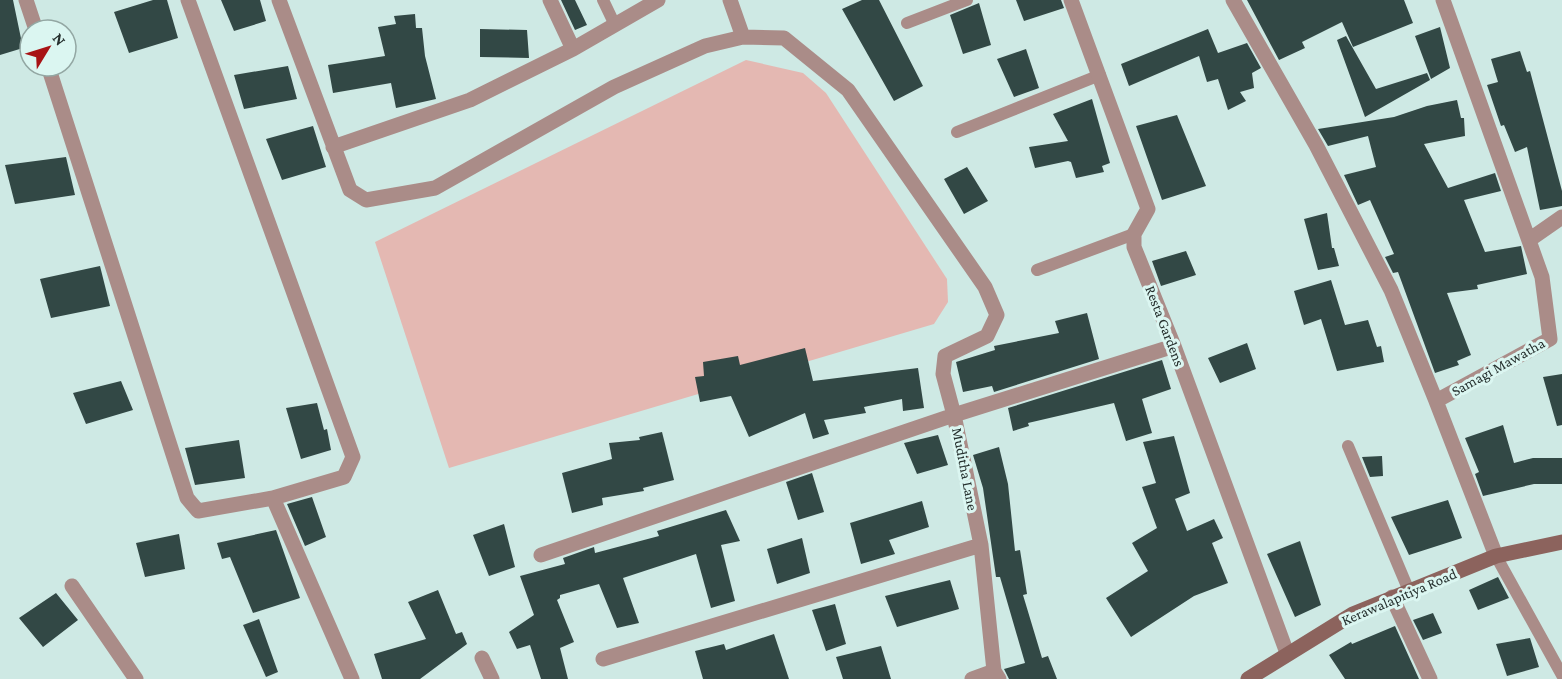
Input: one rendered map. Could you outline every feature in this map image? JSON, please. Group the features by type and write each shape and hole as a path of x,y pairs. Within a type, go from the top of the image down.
{"street":[{"path":"26,0 32,18"},
{"path":"52,78 187,498 198,511 273,498 344,477 353,457 188,0"},
{"path":"279,0 350,190 366,200 435,188 614,87 705,46 743,37 784,38 848,90 985,287 997,315 987,336 945,356 942,374 954,415 541,555"},
{"path":"550,0 573,49"},
{"path":"333,147 470,100 573,49 658,0"},
{"path":"730,0 743,37"},
{"path":"1071,0 1148,209 1134,234"},
{"path":"1233,0 1316,145 1386,279 1436,401"},
{"name":"Samagi Mawatha","path":"1443,0 1542,277 1550,339 1436,401 1496,556"},
{"path":"1529,240 1562,217"},
{"name":"Resta Gardens","path":"1134,234 1134,247 1287,653"},
{"name":"Muditha Lane","path":"996,675 981,545 954,415 1173,346"},
{"path":"273,498 352,679"},
{"name":"Kerawalapitiya Road","path":"1248,679 1353,614 1496,556 1562,542"},
{"path":"603,659 981,545"},
{"path":"72,586 136,679"},
{"path":"1392,597 1430,679"},
{"path":"482,658 492,679"},
{"path":"972,679 996,675"}],"lane":[{"path":"603,0 615,23"},
{"path":"907,23 967,0"},
{"path":"957,132 1100,75"},
{"path":"1037,270 1134,234"},
{"path":"1348,446 1409,591"},
{"path":"1496,556 1562,675"}],"shaded area":[{"path":"746,60 803,73 826,93 947,279 948,302 934,324 449,468 375,242"}],"building":[{"path":"0,0 13,0 18,24 18,50 0,55"},
{"path":"153,0 167,0 178,38 129,53 114,12"},
{"path":"221,0 260,0 266,21 234,31"},
{"path":"561,0 575,0 587,25 575,30"},
{"path":"862,0 879,0 923,86 894,101 842,9"},
{"path":"1016,0 1061,0 1064,8 1024,21"},
{"path":"1247,0 1404,0 1413,23 1353,47 1342,22 1302,42 1305,48 1279,60"},
{"path":"979,3 991,45 963,54 950,15"},
{"path":"415,14 416,28 422,28 425,56 436,99 396,108 391,83 333,93 328,65 385,56 378,27 396,24 394,16"},
{"path":"1440,27 1450,68 1431,79 1415,36"},
{"path":"480,29 527,30 529,58 480,57"},
{"path":"1208,29 1218,53 1247,43 1261,68 1252,73 1254,88 1240,92 1246,101 1228,110 1218,79 1207,82 1199,56 1129,86 1121,64"},
{"path":"1346,36 1376,89 1427,73 1430,80 1365,117 1337,40"},
{"path":"1026,49 1039,88 1014,97 997,59"},
{"path":"1520,51 1527,72 1530,71 1562,191 1562,206 1540,210 1527,147 1515,152 1504,125 1501,126 1487,85 1498,82 1491,59"},
{"path":"288,66 297,99 244,109 234,75"},
{"path":"1092,99 1110,163 1102,166 1104,172 1076,178 1071,162 1068,161 1035,168 1029,147 1068,141 1053,114"},
{"path":"1457,100 1461,118 1464,118 1465,136 1424,144 1448,188 1495,173 1501,191 1464,200 1485,252 1521,246 1527,274 1477,285 1478,289 1447,293 1471,355 1457,361 1459,365 1435,373 1398,272 1393,273 1385,257 1394,254 1370,200 1358,205 1344,175 1376,167 1368,136 1328,146 1318,129 1394,117 1427,106"},
{"path":"1177,115 1206,186 1162,200 1136,126"},
{"path":"313,126 326,167 282,180 266,139"},
{"path":"66,157 75,195 15,204 5,165"},
{"path":"967,167 988,201 964,214 944,179"},
{"path":"1327,213 1332,248 1334,248 1339,266 1318,270 1304,219"},
{"path":"1186,251 1196,275 1161,286 1152,261"},
{"path":"100,266 110,306 51,318 40,279"},
{"path":"1331,280 1345,325 1368,320 1377,347 1381,346 1384,362 1337,371 1321,319 1304,325 1294,291"},
{"path":"1087,313 1099,359 994,392 992,386 963,392 956,362 995,350 994,346 1059,333 1055,321"},
{"path":"1247,343 1256,369 1220,383 1208,358"},
{"path":"805,348 813,381 918,368 924,408 903,411 902,399 864,407 866,413 824,420 829,434 813,439 805,413 749,437 731,396 700,402 695,377 704,376 703,362 738,356 740,365"},
{"path":"1162,360 1171,389 1142,399 1152,433 1126,441 1114,403 1028,423 1029,426 1013,431 1008,408"},
{"path":"1562,374 1562,425 1557,426 1543,377"},
{"path":"121,381 133,410 86,424 73,393"},
{"path":"317,403 324,430 327,429 331,450 301,459 286,408"},
{"path":"1503,425 1514,463 1533,458 1562,458 1562,484 1534,484 1483,496 1475,474 1479,472 1465,438"},
{"path":"662,432 674,480 643,488 644,491 602,498 603,505 572,513 562,473 612,459 609,443 640,440 639,437"},
{"path":"938,435 948,465 917,474 904,443"},
{"path":"1174,436 1190,493 1175,499 1187,531 1214,519 1223,538 1212,543 1228,583 1194,596 1131,637 1106,598 1148,571 1132,543 1157,528 1142,487 1156,483 1143,442"},
{"path":"239,440 245,478 195,485 185,448"},
{"path":"999,447 1008,484 1015,551 1020,550 1027,594 1023,595 1042,658 1048,656 1057,679 1009,679 1004,669 1025,663 1000,577 996,577 983,488 973,455"},
{"path":"1382,456 1383,476 1370,477 1362,457"},
{"path":"812,473 824,512 798,520 786,482"},
{"path":"312,497 326,537 305,546 287,504"},
{"path":"1448,500 1462,538 1409,555 1391,517"},
{"path":"922,501 929,527 889,540 895,554 861,564 850,523"},
{"path":"726,510 740,541 721,545 735,601 711,608 696,554 623,578 639,623 617,628 599,584 560,595 557,600 574,642 560,648 568,679 541,679 530,645 517,649 509,632 534,615 520,576 565,564 563,558 594,547 595,553 659,536 657,531"},
{"path":"504,524 515,567 489,576 473,535"},
{"path":"276,530 300,598 253,613 230,557 222,559 217,543"},
{"path":"179,534 185,569 145,577 136,543"},
{"path":"802,538 810,573 777,584 767,549"},
{"path":"1300,541 1321,605 1295,617 1267,554"},
{"path":"1498,577 1509,598 1478,610 1469,590"},
{"path":"950,580 959,609 897,627 885,596"},
{"path":"438,590 456,634 462,632 467,644 420,679 382,679 374,654 426,639 408,602"},
{"path":"56,593 78,620 43,647 19,618"},
{"path":"835,604 846,644 826,651 812,610"},
{"path":"1433,613 1442,633 1423,640 1413,620"},
{"path":"259,619 278,672 266,677 243,625"},
{"path":"1395,626 1419,679 1345,679 1329,655 1351,642 1352,644"},
{"path":"774,634 789,679 703,679 695,651 724,644 726,650"},
{"path":"1530,638 1539,667 1507,676 1496,644"},
{"path":"881,646 891,679 843,679 836,657"}]}
